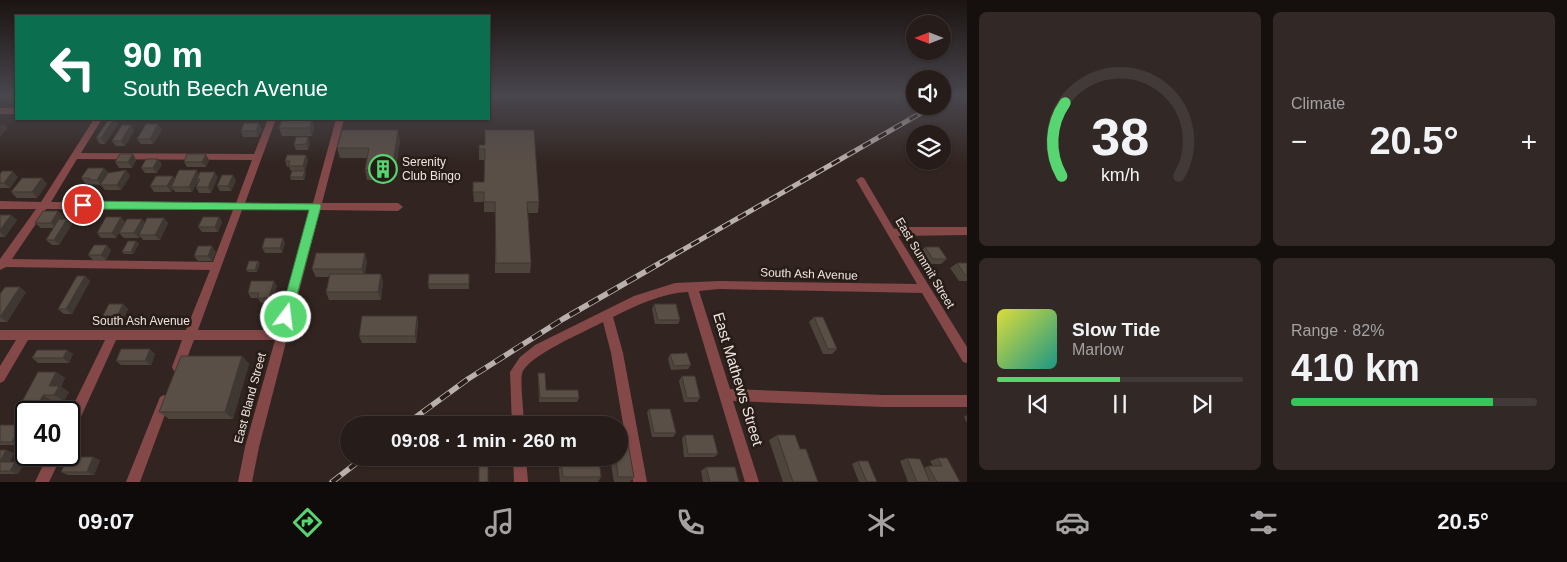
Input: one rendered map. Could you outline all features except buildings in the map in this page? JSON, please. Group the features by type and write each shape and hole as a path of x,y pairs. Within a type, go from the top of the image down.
{"street":[{"path":"1,264 44,205 97,120"},
{"path":"134,482 272,120"},
{"name":"East Bland Street","path":"245,482 252,447 281,335 340,120"},
{"path":"75,156 258,157"},
{"name":"East Summit Street","path":"861,180 925,289 966,354"},
{"path":"0,205 398,207"},
{"path":"892,234 902,230 967,232"},
{"path":"1,264 216,266"},
{"name":"South Ash Avenue","path":"518,416 516,372 524,361 538,349 650,294 692,286 925,289"},
{"name":"East Mathews Street","path":"692,286 752,482"},
{"path":"607,314 617,353 640,482"},
{"name":"South Ash Avenue","path":"0,335 281,335"},
{"path":"0,377 25,335"},
{"path":"80,404 113,335"},
{"path":"725,395 884,401 967,401"},
{"path":"42,482 50,466"},
{"path":"520,466 521,482"}],"railway":[{"path":"660,263 911,118"},
{"path":"417,416 468,379 563,319 662,262"},
{"path":"332,482 353,466"}],"place":[{"name":"Serenity Club Bingo","path":"383,169"}],"route":[{"path":"83,205 316,206 286,317"}]}
